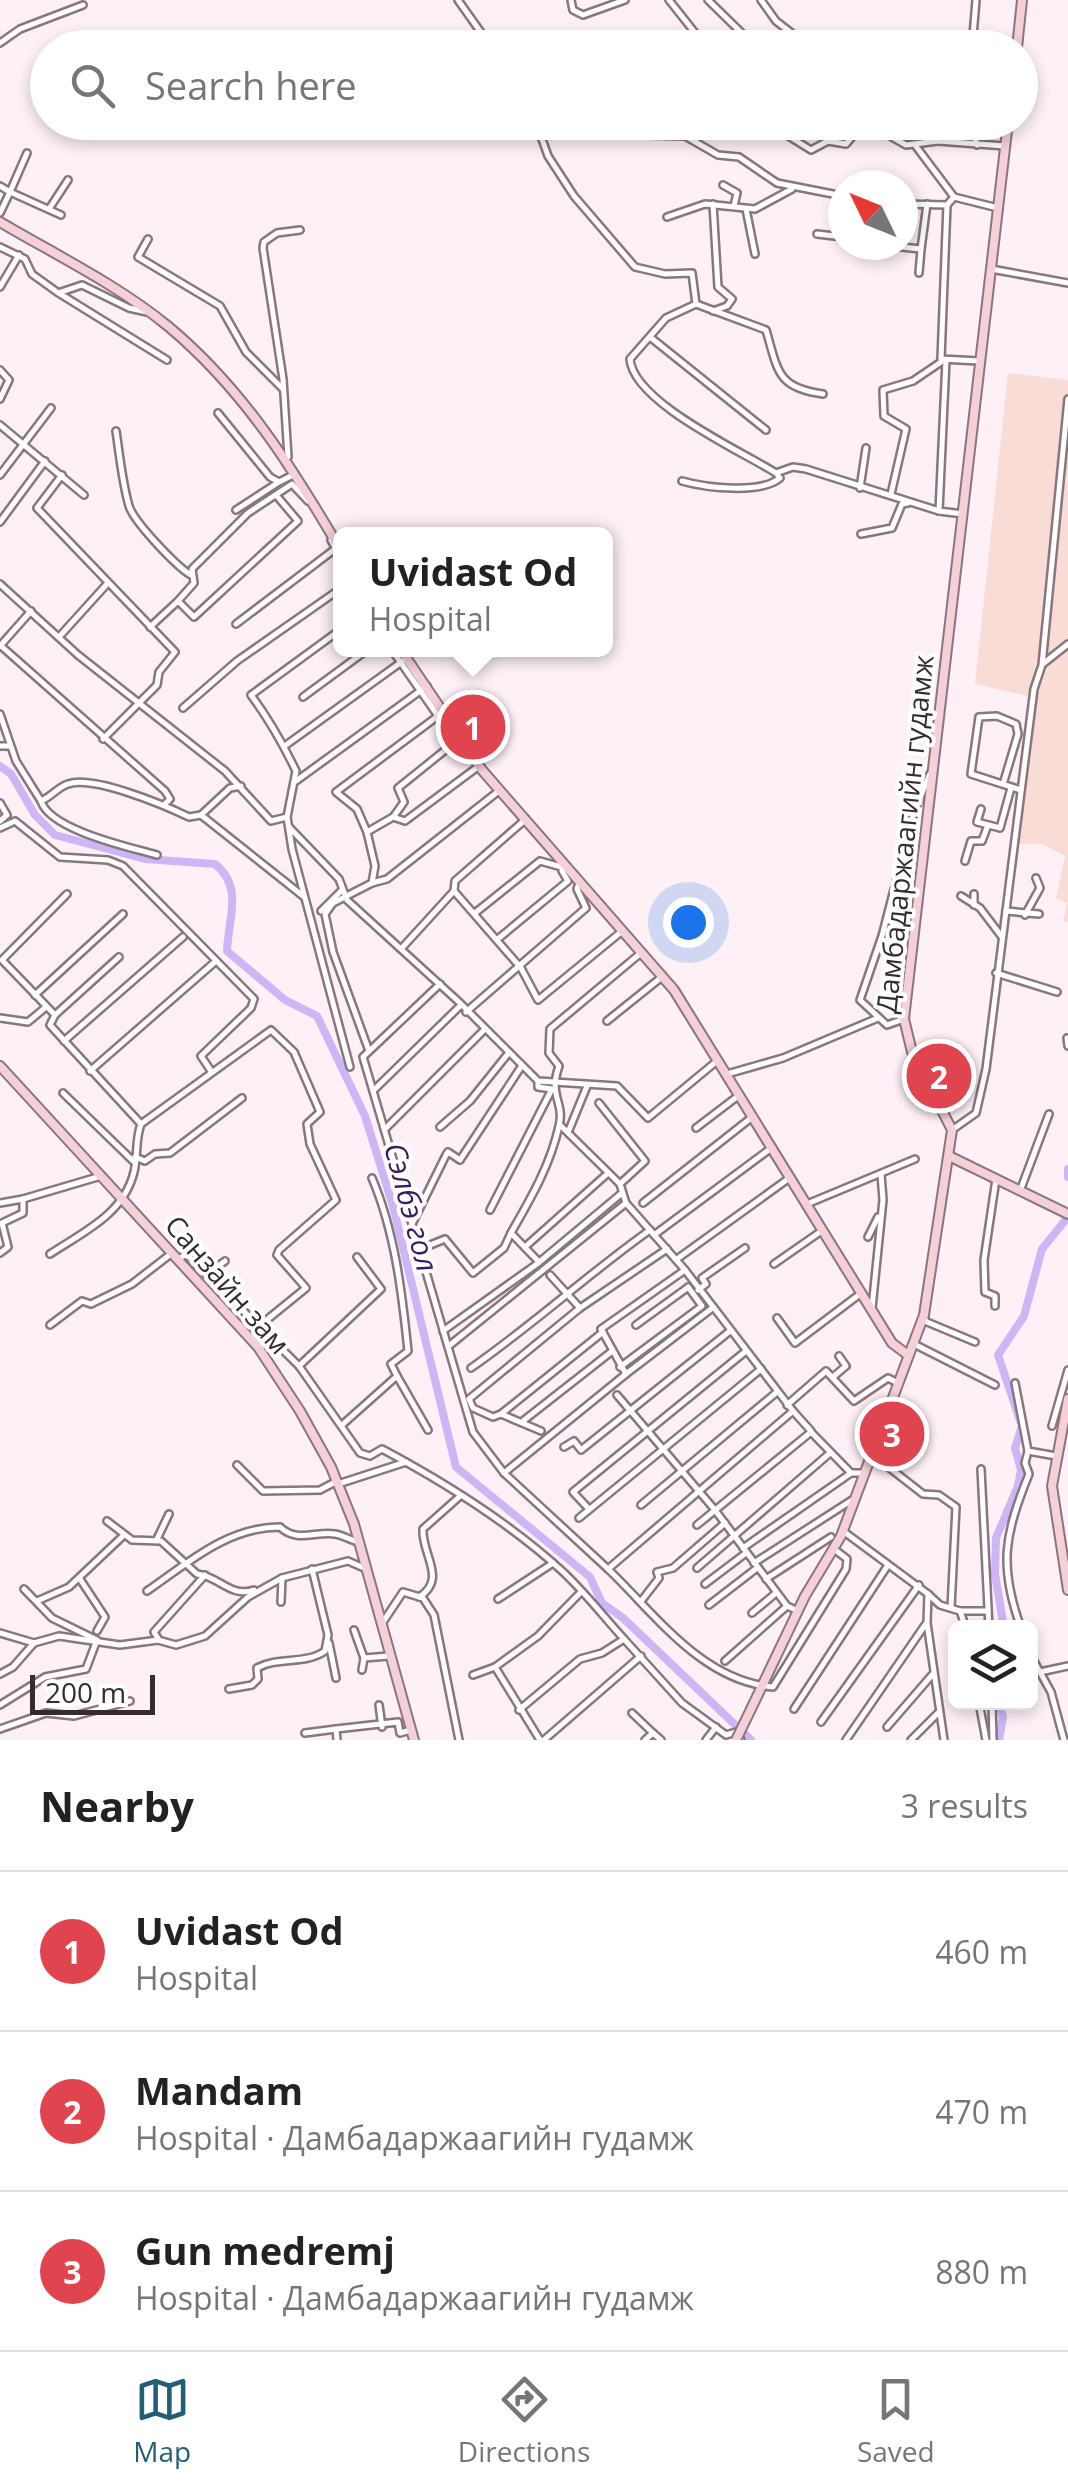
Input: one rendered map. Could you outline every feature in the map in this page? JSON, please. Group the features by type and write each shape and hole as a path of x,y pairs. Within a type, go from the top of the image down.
{"main road":[{"path":"1019,30 1022,0"},
{"name":"Дамбадаржаагийн гудамж","path":"952,1130 912,1052 904,1020 1006,140"},
{"path":"0,222 150,313 192,348 288,457 333,540"},
{"path":"403,657 479,766 663,976 905,1365"},
{"name":"Санзайн зам","path":"0,1066 258,1347 300,1411 337,1482 361,1543 412,1735"},
{"path":"738,1740 798,1611 843,1531 924,1316 952,1130"},
{"path":"950,1156 1068,1214"},
{"path":"892,1343 914,1344"},
{"path":"892,1343 908,1355"},
{"path":"1068,1400 1052,1486 1068,1590"}],"street":[{"path":"458,0 479,30"},
{"path":"572,0 573,10 583,15 625,0"},
{"path":"669,0 693,30"},
{"path":"708,0 739,30"},
{"path":"760,0 788,30"},
{"path":"974,30 976,0"},
{"path":"0,43 20,29 83,4"},
{"path":"542,140 574,196 635,268 665,274 692,273 696,304"},
{"path":"692,140 718,155 739,157 792,189 828,194"},
{"path":"792,140 811,150 828,141 846,144 849,140"},
{"path":"894,140 915,145 932,140"},
{"path":"943,140 1006,146"},
{"path":"976,140 978,145"},
{"path":"915,145 954,196 998,208"},
{"path":"0,213 28,153"},
{"path":"49,210 68,180"},
{"path":"0,186 61,214"},
{"path":"723,186 736,193 734,206"},
{"path":"668,217 683,208 713,204 755,210 792,189"},
{"path":"946,362 941,359 946,206 954,196"},
{"path":"712,311 728,306 732,299 718,288 713,204"},
{"path":"918,204 946,206"},
{"path":"920,274 926,204"},
{"path":"746,209 754,254"},
{"path":"288,457 263,248 264,242 277,233 300,230"},
{"path":"817,234 828,235"},
{"path":"148,239 138,257 220,306 246,352 283,390"},
{"path":"0,247 19,255 34,276 57,292 167,360"},
{"path":"0,287 19,255"},
{"path":"991,270 1068,283"},
{"path":"57,292 82,284 129,308 150,313"},
{"path":"682,480 756,489 772,486 780,478 695,428 647,389 629,362 666,318 696,304 766,330 784,381 791,388 823,394"},
{"path":"650,336 766,430"},
{"path":"890,494 906,429 884,416 883,390 913,381 938,362 980,361"},
{"path":"939,512 946,362"},
{"path":"0,370 9,380 0,399"},
{"path":"952,1130 976,1113 1042,665 1068,399"},
{"path":"0,475 51,408"},
{"path":"218,414 279,482"},
{"path":"0,425 84,495"},
{"path":"116,431 119,474 128,486 131,511 192,576"},
{"path":"860,488 866,448"},
{"path":"0,522 44,460"},
{"path":"776,473 793,467 939,512 963,514"},
{"path":"236,510 295,474"},
{"path":"62,475 38,508 175,652 159,672 158,685 103,739"},
{"path":"150,627 194,583 192,569 238,522 292,484 314,505"},
{"path":"178,601 194,617 298,521 276,495"},
{"path":"862,534 892,528 902,504 911,502"},
{"path":"236,624 333,553"},
{"path":"0,584 59,638 241,786 274,823 287,817"},
{"path":"59,638 107,584"},
{"path":"183,708 237,662 333,594"},
{"path":"31,612 0,646 169,795 164,805"},
{"path":"286,746 251,695 333,635"},
{"path":"1042,665 1068,644"},
{"path":"303,697 357,657"},
{"path":"350,1067 288,828 296,771 284,752 286,746 404,661 400,657"},
{"path":"295,782 423,689"},
{"path":"0,714 10,746 45,810 76,830 157,855"},
{"path":"372,883 375,866 367,832 357,810 336,792 440,714"},
{"path":"1004,781 1018,734 1016,724 997,716 979,717 971,774 1004,781 1011,788 1022,790"},
{"path":"367,832 393,817 404,802 398,788 459,739"},
{"path":"0,746 10,746"},
{"path":"393,817 405,820 479,766"},
{"path":"904,1020 887,1025 860,1000 868,986 914,812 930,773"},
{"path":"41,801 74,783 164,805 192,818 201,816 230,788 241,786"},
{"path":"981,809 977,822 1000,828 1011,788"},
{"path":"321,911 344,895 387,879 500,790"},
{"path":"0,804 8,815 0,824"},
{"path":"201,816 306,898"},
{"path":"401,949 454,892 455,881 526,819"},
{"path":"0,824 15,821 60,857 108,860 123,866 254,1002 201,1056 211,1071"},
{"path":"965,861 971,841 982,840 988,825"},
{"path":"288,828 339,878 344,895 462,1005 507,1055 538,1081 538,1087 617,1086 648,1118 717,1060"},
{"path":"474,913 540,861 565,868 568,881 498,939"},
{"path":"1025,915 1040,888 1036,878"},
{"path":"466,1012 522,968 586,908 577,888 581,882"},
{"path":"454,892 522,968 538,1000 624,930"},
{"path":"55,1015 2,960 67,894"},
{"path":"974,894 974,905"},
{"path":"344,895 328,907 327,923 369,1050"},
{"path":"961,896 1002,937"},
{"path":"1006,911 1040,914"},
{"path":"35,996 123,914"},
{"path":"64,1041 183,937"},
{"path":"490,1210 559,1066 549,1053 550,1029 642,952"},
{"path":"118,957 55,1015 50,1025 141,1124"},
{"path":"90,1071 216,961"},
{"path":"996,973 1057,992"},
{"path":"607,1022 663,976"},
{"path":"440,984 364,1059 418,1250 450,1344 472,1432 504,1473 714,1670 762,1686 775,1686 846,1569 847,1558 834,1549"},
{"path":"373,1091 462,1005"},
{"path":"0,1018 28,1022 46,1006"},
{"path":"725,1074 783,1058 878,1018"},
{"path":"50,1254 109,1216 122,1199 135,1160 141,1124 274,1030 294,1052 320,1112 306,1128 336,1202 279,1250 277,1255 306,1288 258,1328"},
{"path":"385,1129 484,1030"},
{"path":"1067,1038 1068,1046"},
{"path":"440,1128 470,1101 507,1055"},
{"path":"412,1224 448,1152 460,1160 520,1067"},
{"path":"568,1130 587,1086"},
{"path":"418,1250 444,1239 472,1273 504,1248 550,1163 560,1125 552,1087"},
{"path":"63,1093 135,1160 170,1153 242,1098"},
{"path":"696,1128 738,1096"},
{"path":"599,1103 645,1161 620,1184"},
{"path":"1020,1191 1049,1114"},
{"path":"642,1202 750,1118"},
{"path":"560,1125 620,1184 626,1204 685,1270 702,1306 620,1367"},
{"path":"471,1368 566,1292 770,1149"},
{"path":"804,1206 915,1159"},
{"path":"525,1247 607,1174"},
{"path":"871,1311 876,1298 881,1174"},
{"path":"0,1202 101,1176"},
{"path":"372,1178 385,1208 404,1310 408,1351 391,1364 428,1430"},
{"path":"676,1260 788,1179"},
{"path":"995,1306 995,1296 985,1292 984,1260 996,1179"},
{"path":"443,1331 622,1192"},
{"path":"0,1254 8,1247 2,1223 23,1213 23,1199"},
{"path":"450,1344 626,1204"},
{"path":"868,1237 880,1213"},
{"path":"774,1264 820,1232"},
{"path":"512,1234 538,1261"},
{"path":"636,1325 693,1287 706,1284 702,1278 746,1248"},
{"path":"603,1332 501,1414 493,1417 473,1408 468,1398 580,1308 667,1249"},
{"path":"550,1250 558,1258"},
{"path":"50,1325 82,1301 92,1304 175,1256 188,1254 300,1366 364,1456 382,1449 420,1466 553,1563 682,1703 726,1735 736,1732 738,1740"},
{"path":"300,1366 381,1289 356,1257"},
{"path":"206,1274 224,1261"},
{"path":"626,1374 611,1352 603,1327 685,1270"},
{"path":"550,1275 580,1308"},
{"path":"693,1287 787,1405 852,1473"},
{"path":"777,1318 795,1343 860,1294"},
{"path":"504,1473 712,1308"},
{"path":"924,1316 927,1322 975,1342"},
{"path":"564,1447 574,1442 581,1450 730,1330"},
{"path":"914,1344 995,1386"},
{"path":"589,1509 573,1492 747,1351"},
{"path":"522,1422 611,1352"},
{"path":"832,1377 846,1366 839,1356"},
{"path":"579,1518 665,1452 761,1370"},
{"path":"1052,1426 1068,1370"},
{"path":"787,1405 826,1371 854,1402 888,1378 898,1383"},
{"path":"342,1425 398,1376"},
{"path":"1015,1383 1028,1451 1025,1464 1030,1474 1006,1535 1008,1594 1018,1620"},
{"path":"641,1505 778,1392"},
{"path":"617,1395 715,1510 776,1593 798,1611"},
{"path":"608,1569 793,1411"},
{"path":"501,1414 541,1431"},
{"path":"697,1525 811,1432"},
{"path":"1028,1451 1056,1456"},
{"path":"697,1568 830,1453"},
{"path":"871,1454 922,1494 940,1495 956,1507 951,1608"},
{"path":"237,1465 263,1491 320,1490 406,1462"},
{"path":"981,1469 988,1620"},
{"path":"705,1584 852,1473 864,1473"},
{"path":"418,1597 431,1585 434,1569 422,1542 422,1529 460,1498"},
{"path":"709,1605 755,1565 854,1499"},
{"path":"169,1514 155,1534 186,1564 237,1593 262,1588"},
{"path":"107,1521 142,1544 157,1539"},
{"path":"642,1600 659,1578 657,1572 665,1566 672,1569 725,1523"},
{"path":"147,1591 232,1535 262,1527 280,1527 288,1535 334,1534 361,1543"},
{"path":"843,1531 951,1608 988,1612"},
{"path":"36,1601 80,1579 124,1535"},
{"path":"766,1579 832,1537"},
{"path":"0,1632 34,1643 59,1636 120,1646 160,1641 176,1645 205,1636 262,1588 282,1578 348,1561 370,1573"},
{"path":"498,1599 553,1563"},
{"path":"794,1709 888,1565"},
{"path":"312,1569 336,1678"},
{"path":"160,1641 154,1632 206,1574"},
{"path":"281,1602 282,1578"},
{"path":"80,1579 105,1617 97,1631"},
{"path":"821,1722 919,1585"},
{"path":"24,1588 52,1618 97,1640"},
{"path":"473,1675 495,1667 538,1636 582,1592"},
{"path":"752,1613 776,1593"},
{"path":"383,1622 398,1594 418,1597 434,1615 459,1740"},
{"path":"928,1594 927,1623 941,1738"},
{"path":"725,1661 788,1606"},
{"path":"960,1611 963,1620"},
{"path":"846,1740 927,1623"},
{"path":"354,1630 364,1658 362,1670"},
{"path":"230,1690 252,1686 258,1680 257,1668 268,1662 319,1656 328,1635"},
{"path":"519,1710 580,1659 602,1653 624,1639"},
{"path":"0,1705 44,1677 86,1669 97,1640"},
{"path":"0,1674 13,1668 34,1643"},
{"path":"495,1667 519,1710 542,1740 641,1656"},
{"path":"364,1658 392,1657"},
{"path":"1040,1672 1068,1666"},
{"path":"1038,1668 1051,1692 1064,1740"},
{"path":"887,1727 932,1676"},
{"path":"0,1729 46,1713 74,1716 130,1702"},
{"path":"379,1704 382,1727"},
{"path":"981,1710 986,1738"},
{"path":"986,1738 991,1710"},
{"path":"632,1712 661,1740"},
{"path":"912,1740 939,1712"},
{"path":"305,1733 382,1727 398,1722 399,1737 412,1735"},
{"path":"706,1740 716,1727"},
{"path":"336,1730 336,1740"},
{"path":"644,1740 653,1733"}],"shaded area":[{"path":"1008,373 1068,380 1068,922 1063,921 1067,903 1056,899 1065,856 1042,844 1012,844 1035,698 975,684"}],"waterway":[{"name":"Сэлбэ гол","path":"0,766 11,774 35,815 55,835 145,859 215,864 224,873 232,893 227,951 285,1000 317,1016 365,1116 393,1206 456,1467 590,1577 602,1603 623,1618 751,1740"},
{"path":"1068,1169 1068,1177"},
{"path":"1003,1620 995,1574 996,1538 1018,1486 1021,1470 1015,1448 1022,1426 998,1355 1024,1316 1042,1249 1068,1217"},
{"path":"999,1740 1001,1710"}],"place":[{"name":"Uvidast Od","path":"473,727"},
{"name":"Mandam","path":"939,1076"},
{"name":"Gun medremj","path":"892,1434"}]}
